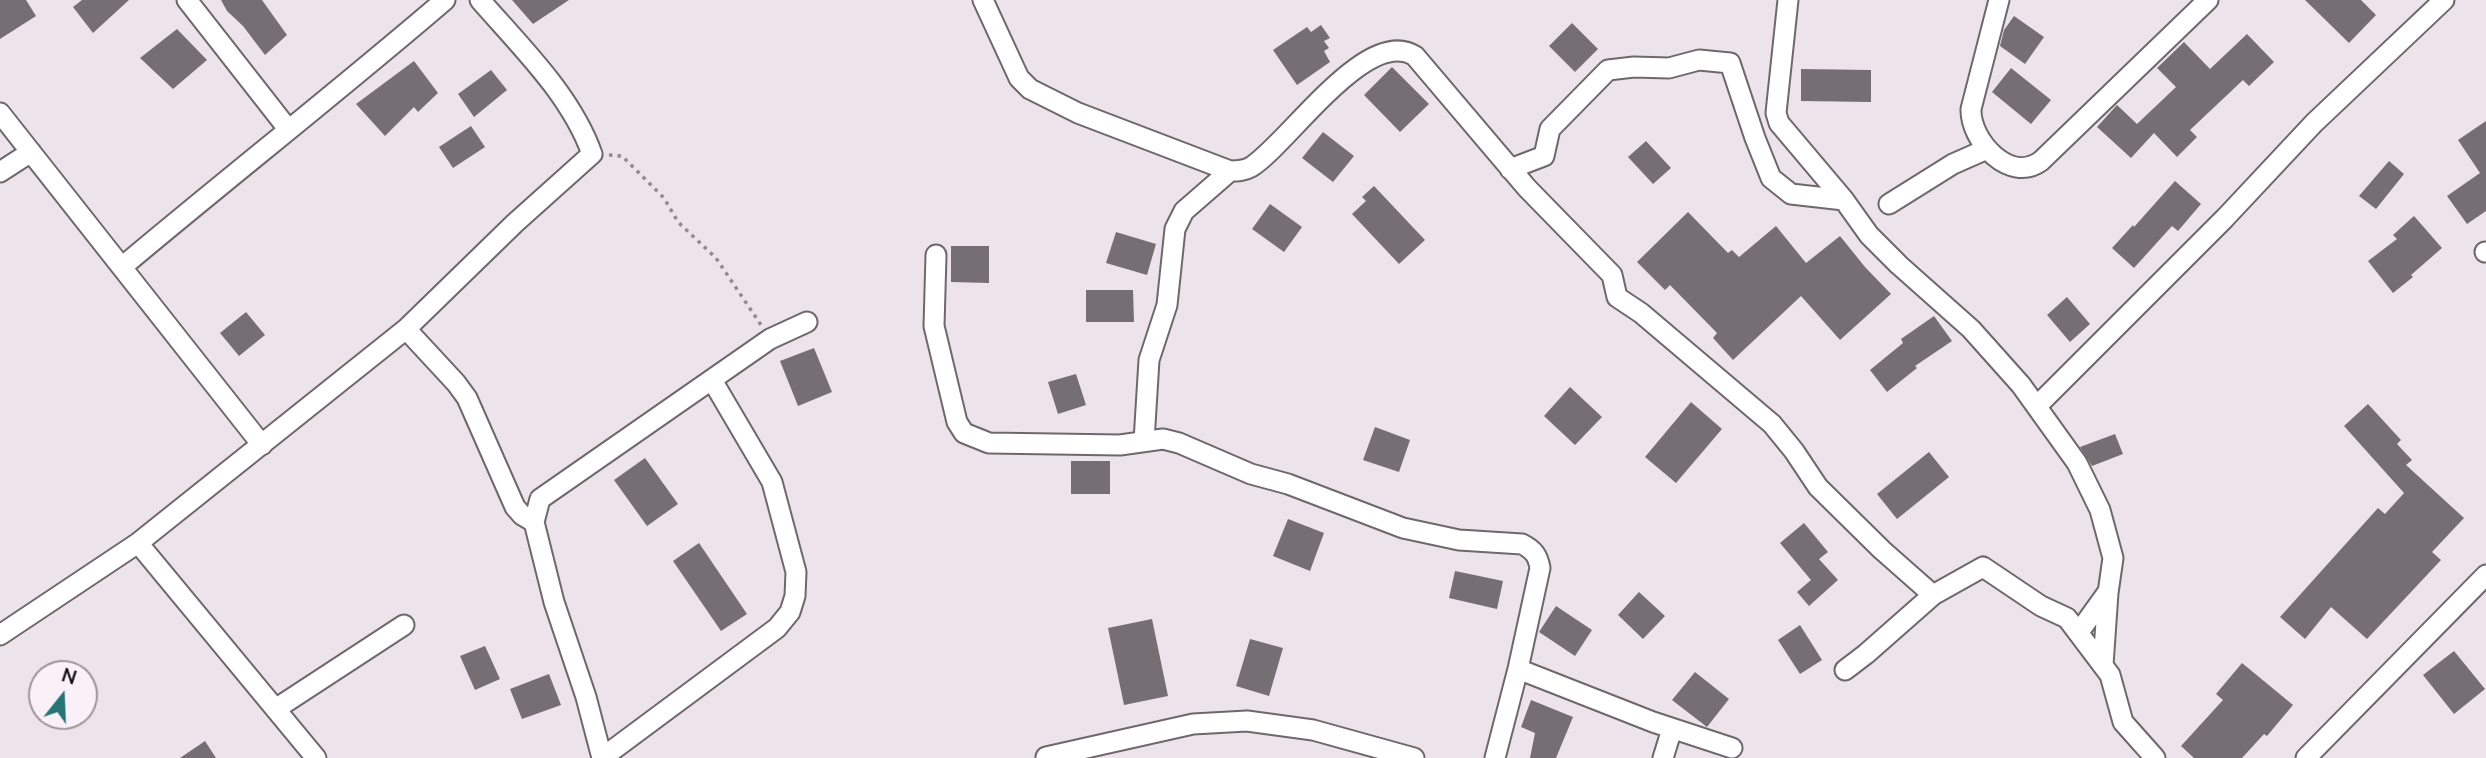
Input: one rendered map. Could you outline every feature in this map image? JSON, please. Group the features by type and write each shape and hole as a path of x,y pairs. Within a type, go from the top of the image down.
{"street":[{"path":"187,0 288,129"},
{"path":"122,267 288,129 334,95 445,0"},
{"path":"0,635 138,543 406,329 515,223 592,154 586,138 561,96 480,0"},
{"path":"983,0 1019,78 1030,89 1078,113 1230,171 1251,167 1294,128 1329,90 1370,59 1385,52 1406,50 1415,56 1510,169 1612,275 1617,298 1641,313 1772,424 1818,487 1882,550 1933,595"},
{"path":"1788,0 1776,113 1779,123 1844,200 1869,235 1971,329 2037,406 2077,464 2100,510 2113,558 2103,665"},
{"path":"1999,0 1971,109 1973,130 1987,149 2014,168 2033,167 2208,0"},
{"path":"2037,406 2225,218 2314,123 2444,0"},
{"path":"1510,169 1544,156 1550,129 1608,70 1634,67 1669,68 1699,60 1731,62 1771,178 1791,194 1844,200"},
{"path":"0,113 262,445"},
{"path":"1889,204 1953,164 1987,149"},
{"path":"0,173 31,152"},
{"path":"1144,441 1149,360 1167,305 1175,229 1184,211 1230,171"},
{"path":"936,255 934,326 957,422 964,433 989,443 1010,445 1120,444 1163,439 1179,443 1251,474 1288,484 1403,528 1459,540 1522,544 1531,548 1539,558 1540,568 1495,758"},
{"path":"712,380 772,482 796,572 795,596 790,612 777,628 602,758 586,697 554,602 534,522 540,499 770,338 807,322"},
{"path":"406,329 457,383 467,398 515,507 534,522"},
{"path":"138,543 316,758"},
{"path":"1844,670 1933,595 1983,568 2041,606 2067,618 2110,675 2123,722 2155,758"},
{"path":"2306,758 2486,575"},
{"path":"2079,632 2108,593"},
{"path":"277,708 404,625"},
{"path":"1518,669 1672,729 1732,748"},
{"path":"1046,757 1193,724 1247,720 1313,730 1414,758"},
{"path":"1663,758 1672,729"}],"path":[{"path":"592,154 622,156 656,189 678,222 716,258 770,338"}],"building":[{"path":"0,0 26,0 36,16 0,39"},
{"path":"82,0 129,0 93,33 73,7"},
{"path":"221,0 262,0 287,35 265,55 243,26 227,11"},
{"path":"512,0 569,0 533,24"},
{"path":"2305,0 2361,0 2376,15 2349,43"},
{"path":"2014,16 2044,37 2025,64 2000,46 2004,30"},
{"path":"1572,23 1598,49 1575,72 1549,46"},
{"path":"1321,25 1330,38 1324,41 1329,48 1324,51 1330,62 1297,85 1273,50 1307,27 1311,32"},
{"path":"177,29 207,60 173,89 140,58"},
{"path":"2247,34 2274,62 2249,86 2243,80 2190,130 2197,137 2177,157 2154,133 2131,158 2097,127 2117,105 2137,124 2176,87 2157,68 2184,42 2210,69"},
{"path":"414,61 438,93 418,112 414,107 385,136 356,104"},
{"path":"1392,67 1429,104 1400,132 1364,95"},
{"path":"2011,68 2051,100 2031,124 1992,92"},
{"path":"1801,69 1871,70 1871,102 1801,101"},
{"path":"491,70 507,90 474,117 458,94"},
{"path":"2486,121 2486,211 2467,224 2447,196 2480,173 2458,140"},
{"path":"471,126 485,147 453,168 439,147"},
{"path":"1323,132 1354,156 1333,182 1302,158"},
{"path":"1646,141 1671,168 1653,184 1628,157"},
{"path":"2389,161 2404,174 2376,209 2359,196"},
{"path":"2175,181 2201,204 2178,231 2172,226 2134,268 2112,248"},
{"path":"1374,186 1425,240 1399,264 1352,214 1366,201 1362,197"},
{"path":"1270,204 1302,227 1284,252 1252,229"},
{"path":"1688,212 1728,253 1732,250 1739,257 1776,226 1806,263 1840,236 1891,294 1840,340 1801,296 1733,360 1713,338 1717,333 1670,285 1665,290 1637,262"},
{"path":"2414,216 2442,248 2393,293 2368,261 2397,239 2393,235"},
{"path":"1116,232 1156,244 1147,275 1106,263"},
{"path":"951,246 989,246 989,283 951,282"},
{"path":"1086,290 1133,290 1134,322 1086,322"},
{"path":"2067,297 2090,324 2070,342 2047,315"},
{"path":"246,312 265,335 239,356 220,333"},
{"path":"1934,316 1952,341 1915,366 1917,368 1887,392 1870,370 1903,343 1901,339"},
{"path":"814,348 832,392 798,406 780,361"},
{"path":"1076,374 1086,405 1058,414 1048,382"},
{"path":"1570,387 1602,417 1575,445 1544,416"},
{"path":"1691,402 1722,429 1676,483 1645,457"},
{"path":"2368,404 2401,440 2397,444 2412,460 2406,465 2464,518 2432,552 2441,560 2367,639 2331,607 2305,639 2280,617 2378,508 2385,514 2404,493 2344,426"},
{"path":"1375,427 1410,440 1399,472 1363,460"},
{"path":"2115,434 2123,454 2092,466 2080,447"},
{"path":"1929,452 1949,477 1897,519 1877,494"},
{"path":"645,458 678,504 647,526 614,480"},
{"path":"1071,461 1110,461 1110,494 1071,494"},
{"path":"1288,519 1324,533 1310,571 1273,556"},
{"path":"1804,523 1828,552 1819,559 1838,580 1809,606 1797,592 1811,580 1780,543"},
{"path":"699,543 747,614 721,631 673,561"},
{"path":"1455,571 1503,581 1497,609 1449,598"},
{"path":"1639,592 1665,616 1643,639 1618,615"},
{"path":"1556,606 1592,630 1575,656 1539,632"},
{"path":"1152,619 1168,696 1124,705 1108,628"},
{"path":"1800,625 1822,660 1800,674 1778,640"},
{"path":"1250,639 1283,648 1269,696 1236,686"},
{"path":"485,646 500,679 475,690 460,656"},
{"path":"2454,651 2485,689 2454,714 2423,675"},
{"path":"2242,663 2293,705 2267,736 2264,734 2242,758 2194,758 2181,746 2223,700 2216,694"},
{"path":"1695,672 1729,699 1707,727 1672,700"},
{"path":"549,674 561,705 522,719 510,689"},
{"path":"1531,700 1573,717 1556,758 1530,758 1535,733 1521,727"},
{"path":"205,741 216,758 180,758"}]}
